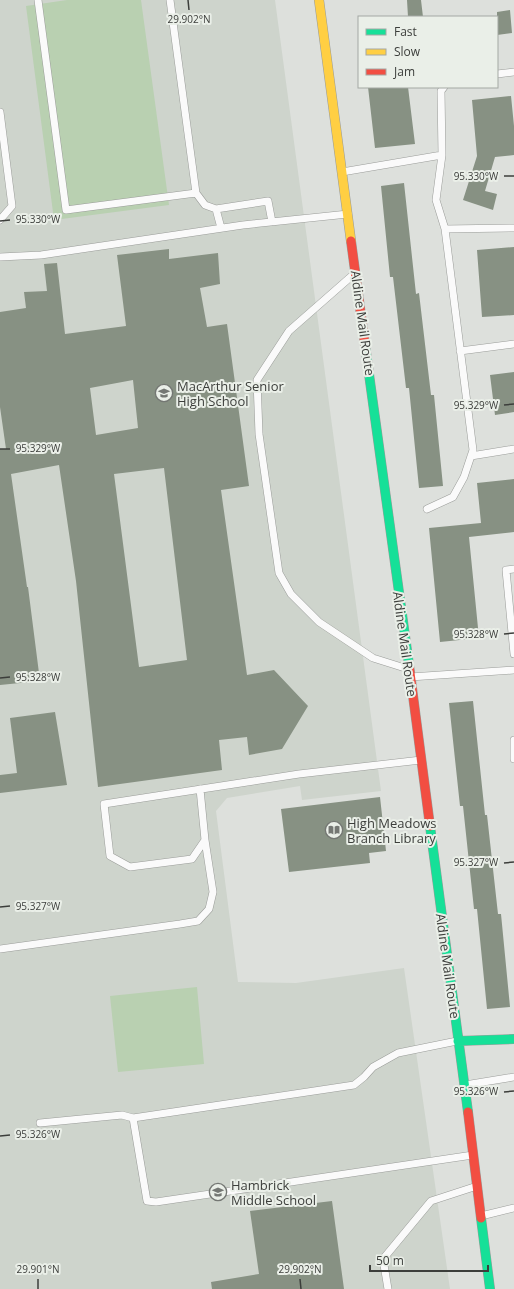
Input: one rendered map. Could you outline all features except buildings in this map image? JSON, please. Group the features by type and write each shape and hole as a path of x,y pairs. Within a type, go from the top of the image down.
{"main road":[{"name":"Aldine Mail Route","path":"319,0 465,1085 490,1289"},
{"path":"458,1041 514,1039"}],"lane":[{"path":"38,0 66,210 196,193"},
{"path":"170,0 196,193 205,205 216,209 268,202 272,222"},
{"path":"498,74 514,72"},
{"path":"427,509 453,497 464,477 473,450 445,229 436,200 442,155 441,91 443,88"},
{"path":"0,112 12,206 0,220"},
{"path":"342,172 442,155"},
{"path":"216,209 221,228"},
{"path":"0,257 41,255 221,228 348,214"},
{"path":"445,229 514,228"},
{"path":"356,272 289,331 257,380 259,434 279,573 291,594 319,622 373,658 409,673 514,670"},
{"path":"460,351 514,344"},
{"path":"471,456 514,449"},
{"path":"514,569 506,570 514,654"},
{"path":"514,740 514,759"},
{"path":"205,840 192,859 130,867 110,856 104,804 299,774 421,760"},
{"path":"0,949 173,926 198,920 210,909 213,892 205,840 200,789"},
{"path":"40,1123 122,1115 133,1118 354,1085 374,1066 398,1053 458,1041"},
{"path":"465,1085 514,1076"},
{"path":"133,1118 147,1201 156,1202 473,1155"},
{"path":"388,1289 384,1259 431,1201 477,1186"},
{"path":"481,1216 514,1208"}],"shaded area":[{"name":"MacArthur Senior High School","path":"0,0 275,0 381,791 302,800 300,786 227,798 216,811 238,982 296,983 404,968 450,1289 0,1289"}],"green space":[{"path":"67,0 141,0 169,205 54,220 26,6"},
{"path":"197,987 204,1064 118,1072 110,996"}],"traffic: fast":[{"path":"365,345 409,665"},
{"path":"430,826 468,1112"},
{"path":"458,1041 514,1039"},
{"path":"481,1218 490,1289"}],"traffic: slow":[{"path":"319,0 351,241"}],"traffic: jam":[{"path":"351,241 365,345"},
{"path":"409,665 430,826"},
{"path":"468,1112 481,1218"}],"place":[{"name":"MacArthur Senior High School","path":"164,393"},
{"name":"High Meadows Branch Library","path":"334,830"},
{"name":"Hambrick Middle School","path":"218,1192"}]}
